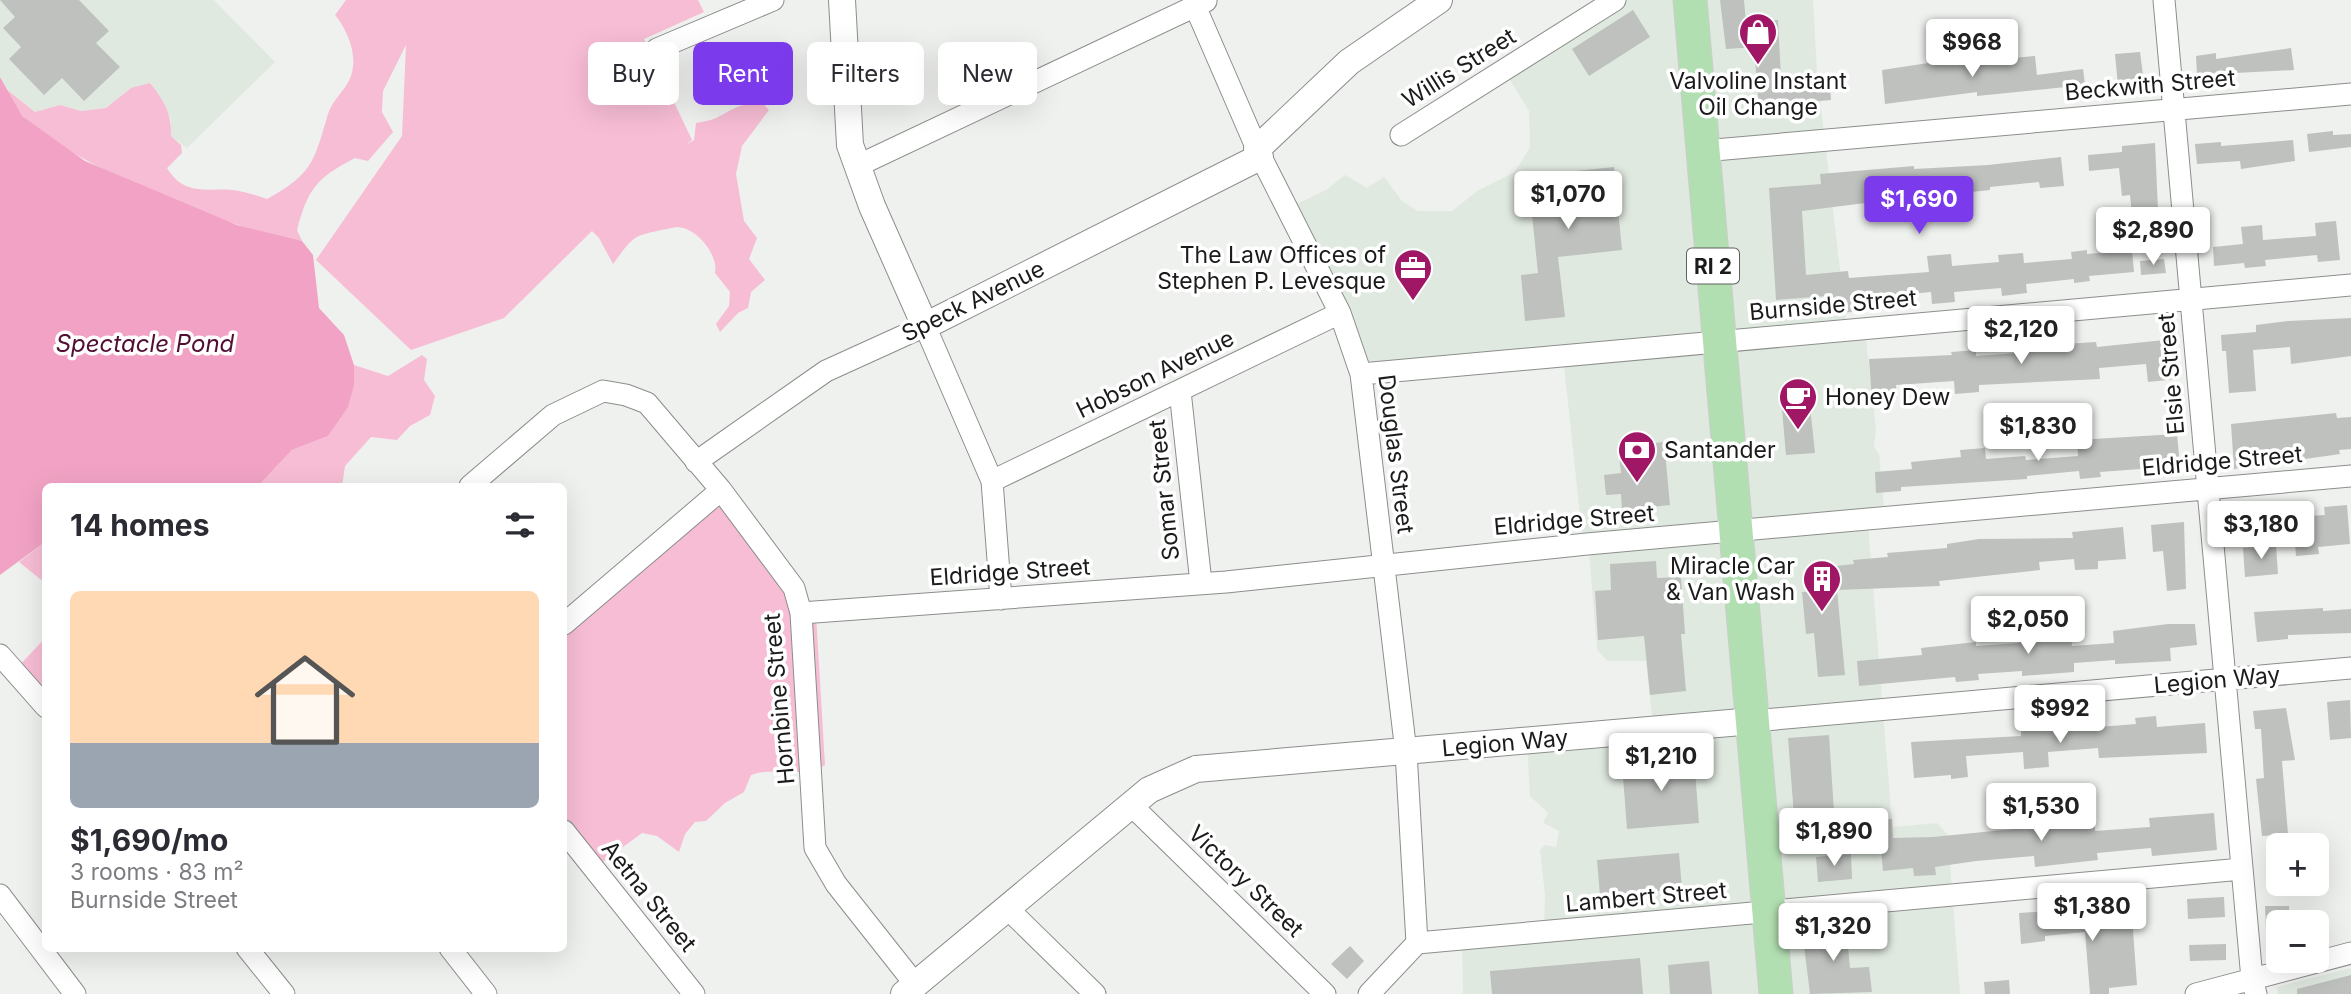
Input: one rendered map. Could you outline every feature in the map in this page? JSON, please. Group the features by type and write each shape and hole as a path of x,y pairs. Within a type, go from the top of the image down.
{"main road":[{"name":"RI 2","path":"1690,0 1776,994"}],"street":[{"path":"674,42 773,0"},
{"path":"842,0 850,145 992,481 1000,599"},
{"name":"Speck Avenue","path":"696,462 826,371 925,326 1259,153 1349,62 1439,0"},
{"name":"Willis Street","path":"1401,135 1615,0"},
{"name":"Elsie Street","path":"2164,0 2254,987"},
{"path":"857,166 1202,3"},
{"name":"Douglas Street","path":"1202,3 1259,153 1340,313 1361,374 1406,752 1417,943"},
{"name":"Beckwith Street","path":"1703,151 2351,94"},
{"name":"Burnside Street","path":"1361,374 2351,285"},
{"name":"Hobson Avenue","path":"992,481 1340,313"},
{"name":"Hornbine Street","path":"474,483 553,415 603,391 626,395 646,403 721,490 794,588 801,613 815,848 836,884 909,989"},
{"name":"Somar Street","path":"1180,391 1201,583"},
{"name":"Eldridge Street","path":"801,613 1201,583 1736,531 2351,476"},
{"path":"567,621 721,490"},
{"path":"0,655 42,702"},
{"name":"Legion Way","path":"909,989 1131,804 1168,779 1196,769 2351,668"},
{"name":"Victory Street","path":"1131,804 1325,994"},
{"name":"Aetna Street","path":"567,835 694,994"},
{"name":"Lambert Street","path":"1417,943 2242,869"},
{"path":"0,895 42,950"},
{"path":"1007,908 1095,994"},
{"path":"1369,994 1417,943"},
{"path":"43,952 75,994"},
{"path":"250,952 284,994"},
{"path":"453,952 486,994"},
{"path":"2196,994 2254,987 2351,953"}],"shaded area":[{"path":"0,0 214,0 275,62 187,148 171,136 171,118 131,88 106,108 80,111 60,105 35,112 6,89 0,76"},
{"path":"346,0 698,0 704,12 644,39 645,42 588,42 588,105 675,105 692,140 686,145 694,140 696,123 713,119 744,105 764,105 769,110 742,146 736,174 744,221 757,238 749,259 765,280 751,292 748,308 738,313 720,332 716,324 729,306 730,292 715,273 713,258 705,243 684,228 652,232 635,238 613,264 599,238 592,231 504,318 411,350 316,260 402,136 406,45 383,91 382,112 393,132 368,161 355,158 331,172 316,186 305,204 297,230 302,241 273,235 197,210 114,175 45,135 20,114 6,89 35,112 60,105 81,111 106,108 131,88 150,83 166,108 171,136 181,145 182,153 167,168 174,177 196,189 233,190 267,199 303,174 315,155 330,109 351,76 353,60 350,44 335,15"},
{"path":"1612,0 1813,0 1817,73 1847,329 1865,330 1876,430 1874,447 1879,454 1885,517 1868,523 1892,823 1893,827 1937,823 1948,835 1960,994 1463,994 1462,941 1544,927 1545,895 1540,850 1545,845 1556,847 1559,831 1543,823 1548,813 1530,796 1527,743 1653,724 1646,661 1608,661 1597,650 1589,550 1583,543 1563,357 1373,373 1343,323 1292,206 1326,190 1345,175 1367,188 1384,177 1402,201 1418,211 1452,211 1477,191 1515,172 1530,147 1529,111 1505,72"},
{"path":"422,355 427,359 424,380 435,396 430,415 410,426 397,440 371,437 345,466 342,483 261,483 292,450 328,436 354,385 354,365 388,376"},
{"path":"719,499 796,579 816,614 825,765 808,771 751,775 744,792 725,803 706,821 695,822 685,834 679,852 657,836 642,833 596,867 567,833 567,630"},
{"path":"42,544 42,581 19,562"},
{"path":"42,641 42,698 19,666"},
{"path":"2351,968 2351,994 2278,994 2277,987"}],"water":[{"name":"Spectacle Pond","path":"0,77 22,116 85,161 237,225 302,241 313,255 319,308 344,335 354,365 354,385 348,407 328,436 292,450 261,483 42,483 42,544 0,575"}],"building":[{"path":"0,0 79,0 109,31 96,43 120,67 84,101 62,78 44,95 9,59 21,47 3,28 15,17"},
{"path":"1720,0 1744,0 1746,23 1778,20 1781,78 1829,74 1831,100 1759,106 1754,47 1726,49"},
{"path":"1633,10 1650,37 1589,76 1572,49"},
{"path":"2291,48 2294,70 2197,75 2196,56 2216,53 2216,59"},
{"path":"2140,52 2144,83 2118,86 2115,54"},
{"path":"2035,56 2037,75 2083,69 2085,85 1977,96 1977,92 1885,104 1882,70 1955,59 1955,64"},
{"path":"2333,131 2333,135 2351,134 2351,147 2309,152 2307,134"},
{"path":"2293,140 2295,161 2241,169 2240,161 2197,164 2195,144 2221,142 2221,146"},
{"path":"2155,143 2159,232 2134,234 2130,195 2122,196 2119,168 2089,171 2088,155 2122,152 2122,146"},
{"path":"2061,157 2064,186 2040,188 2039,182 1917,198 1917,206 1898,208 1897,199 1802,211 1806,275 1848,271 1849,278 1929,272 1927,256 1951,254 1952,266 1999,262 1998,255 2023,253 2024,263 2072,259 2071,252 2087,250 2087,254 2132,250 2134,272 2089,276 2090,281 2074,283 2074,279 2026,284 2027,293 2002,296 2001,288 1954,292 1955,302 1932,304 1931,292 1880,297 1880,300 1851,303 1852,312 1828,314 1826,296 1776,300 1769,188 1821,184 1820,174 1914,166 1914,169 1988,165"},
{"path":"1614,167 1622,250 1558,257 1565,317 1525,321 1521,275 1538,273 1528,176"},
{"path":"2336,221 2340,260 2318,262 2317,255 2265,260 2266,266 2245,268 2244,263 2214,266 2213,247 2243,244 2241,227 2262,225 2263,240 2316,236 2315,223"},
{"path":"2164,259 2166,273 2141,275 2140,261"},
{"path":"2351,318 2351,356 2291,364 2290,347 2253,350 2256,391 2229,393 2226,351 2222,351 2221,335 2256,332 2256,325"},
{"path":"2174,339 2177,379 2148,382 2146,364 2099,368 2100,379 1979,385 1979,392 1955,394 1954,381 1896,385 1897,398 1872,400 1869,359 1952,355 1951,352 1976,350 1976,356 2031,352 2031,346 2096,342 2097,347"},
{"name":"Honey Dew","path":"1810,406 1815,453 1786,455 1782,409"},
{"path":"2336,413 2337,418 2351,417 2351,449 2339,450 2340,454 2234,469 2231,424"},
{"path":"2177,434 2180,466 2100,472 2101,477 2080,479 2079,471 2027,476 2027,479 1901,487 1901,491 1876,493 1875,472 1912,469 1911,462 1961,457 1960,450 1985,448 1986,459 2025,456 2026,460 2078,456 2077,440"},
{"name":"Santander","path":"1664,442 1670,505 1622,510 1621,494 1606,495 1604,475 1621,473 1618,447"},
{"path":"2347,505 2350,544 2318,547 2319,554 2296,556 2293,517 2325,515 2324,507"},
{"path":"2184,522 2186,589 2167,591 2163,551 2153,552 2151,525"},
{"path":"2123,527 2126,559 2098,561 2098,569 2075,570 2074,559 2039,562 2040,570 1939,581 1940,586 1837,590 1845,675 1818,677 1814,633 1806,634 1802,592 1821,591 1819,568 1854,564 1853,560 1888,557 1887,553 1947,548 1947,544 1979,539 2073,538 2072,532"},
{"path":"2276,545 2278,574 2245,577 2243,548"},
{"path":"1656,561 1657,578 1681,577 1685,634 1681,634 1686,691 1650,695 1644,636 1598,640 1595,591 1611,590 1610,564"},
{"path":"2323,608 2323,611 2351,609 2351,633 2288,635 2288,639 2257,642 2254,612"},
{"path":"2168,624 2195,624 2197,645 2170,648 2171,661 2115,664 2115,660 2074,663 2074,672 2022,676 2022,671 1978,674 1979,680 1956,682 1955,677 1859,686 1857,661 1922,655 1921,648 1976,642 1976,646 2019,643 2019,639 2071,633 2072,646 2114,643 2113,631"},
{"path":"2350,700 2351,738 2330,740 2327,702"},
{"path":"2286,708 2295,760 2282,761 2288,833 2266,833 2266,836 2262,836 2256,779 2264,778 2261,729 2255,729 2253,711"},
{"path":"2156,716 2157,727 2205,723 2207,753 2099,758 2098,748 2048,752 2049,767 2024,769 2023,752 1966,756 1968,777 1951,779 1951,775 1914,778 1911,742 2021,736 2021,729 2136,724 2135,718"},
{"path":"1829,735 1834,812 1794,816 1788,738"},
{"path":"1694,757 1699,823 1627,829 1622,764"},
{"path":"2214,813 2217,850 2152,856 2151,848 2097,853 2098,860 2035,867 2034,856 1935,867 1936,875 1914,876 1913,868 1883,871 1880,839 1861,840 1860,822 1892,819 1893,838 1933,837 2095,821 2095,831 2150,827 2149,818"},
{"path":"1679,853 1682,889 1600,896 1597,860"},
{"path":"1851,854 1852,879 1818,882 1816,857"},
{"path":"2224,897 2225,917 2188,919 2187,899"},
{"path":"2131,903 2137,985 2109,988 2109,994 2090,994 2085,932 2045,936 2045,941 2021,944 2019,913 2069,910 2070,920 2113,916 2113,905"},
{"path":"2265,906 2289,906 2289,910 2266,910 2266,930"},
{"path":"1846,926 1850,968 1869,967 1872,992 1810,994 1802,930"},
{"path":"2226,944 2226,960 2190,961 2189,945"},
{"path":"1350,946 1364,961 1347,979 1331,964"},
{"path":"1640,958 1643,994 1492,994 1490,971"},
{"path":"1709,961 1712,994 1670,994 1668,965"},
{"path":"2351,975 2351,994 2297,994 2297,989"},
{"path":"2009,980 2010,994 1985,994 1984,982"}],"place":[{"name":"Valvoline Instant Oil Change","path":"1758,66"},
{"name":"The Law Offices of Stephen P. Levesque","path":"1413,302"},
{"name":"Honey Dew","path":"1798,431"},
{"name":"Santander","path":"1637,484"},
{"name":"Miracle Car & Van Wash","path":"1822,613"}]}
